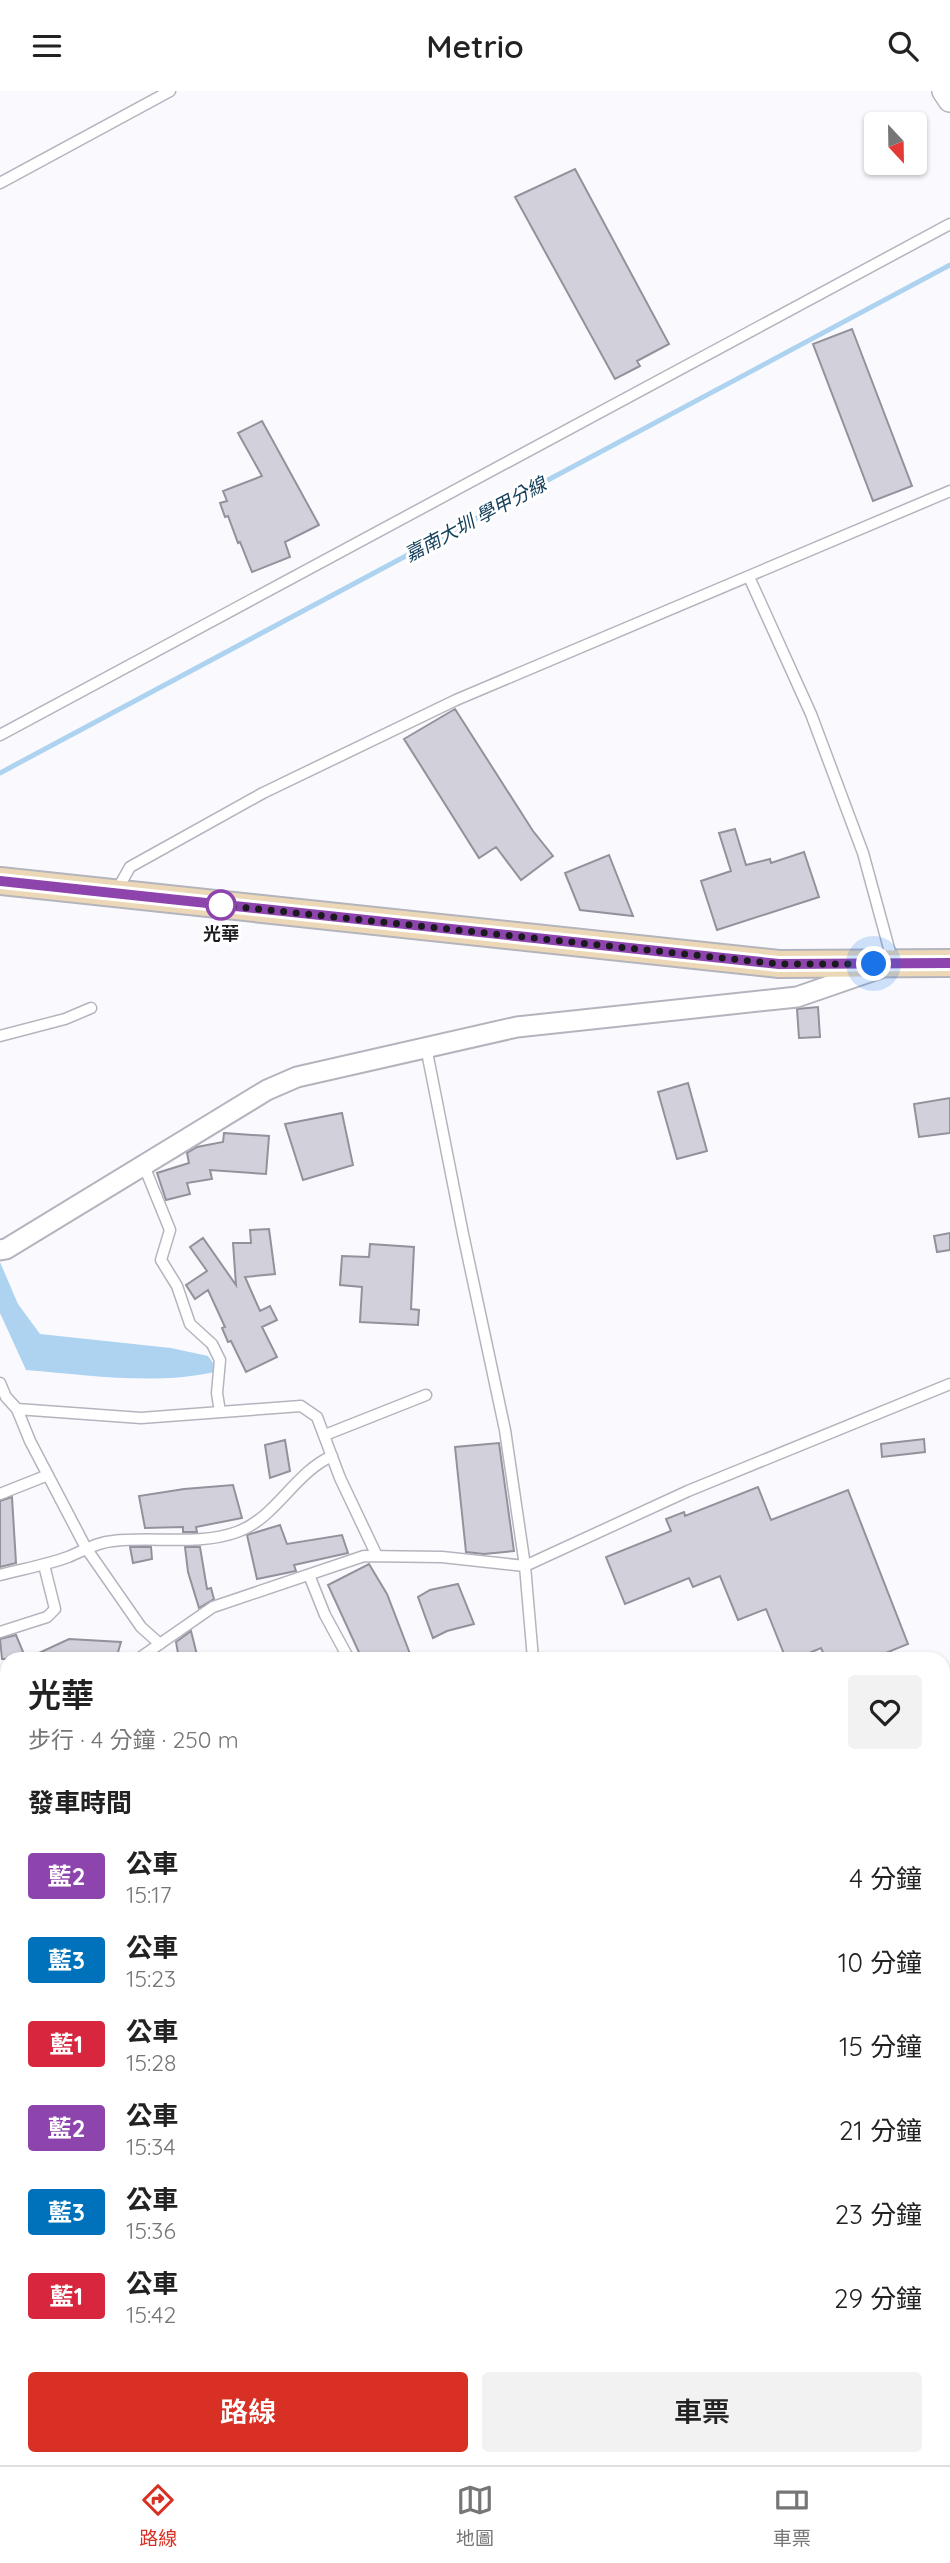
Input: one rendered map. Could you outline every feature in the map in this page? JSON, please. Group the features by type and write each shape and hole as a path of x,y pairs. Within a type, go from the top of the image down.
{"main road":[{"path":"0,881 779,964 894,963 949,968"}],"street":[{"path":"944,91 950,100"},
{"path":"0,1250 6,1249 267,1090 297,1077 517,1027 797,997 894,963"}],"lane":[{"path":"0,183 170,91"},
{"path":"0,735 950,224"},
{"path":"115,894 130,867 263,793 456,700 950,491"},
{"path":"749,577 816,726 863,853 894,963"},
{"path":"0,1036 65,1019 91,1008"},
{"path":"426,1047 505,1430 525,1566 532,1652"},
{"path":"144,1166 170,1230 161,1260 177,1286 190,1324 212,1343 220,1360 217,1393 220,1412"},
{"path":"0,1383 6,1397 17,1409 86,1548 141,1627 160,1644"},
{"path":"148,1652 213,1607 365,1556 442,1557 525,1566 688,1491 950,1384"},
{"path":"325,1435 426,1395"},
{"path":"17,1409 141,1418 302,1406 317,1417 377,1556"},
{"path":"0,1575 44,1565 112,1541 202,1539 235,1533 256,1523 315,1464 332,1456"},
{"path":"0,1494 4,1490 48,1475"},
{"path":"0,1632 47,1617 55,1609 44,1565"},
{"path":"309,1575 325,1615 345,1652"}],"water":[{"path":"0,1262 18,1304 40,1334 171,1348 208,1356 219,1371 147,1379 26,1370 0,1313"}],"building":[{"path":"575,169 669,344 637,361 640,366 615,379 515,197"},
{"path":"852,329 912,486 873,501 813,344"},
{"path":"262,421 319,525 285,542 290,557 252,572 220,503 227,501 223,491 262,476 238,433"},
{"path":"455,709 533,831 553,856 521,880 496,847 479,858 404,739"},
{"path":"735,829 746,865 770,859 771,863 804,852 819,897 717,930 701,881 731,871 719,833"},
{"path":"609,855 633,916 580,910 565,873"},
{"path":"818,1007 820,1037 799,1038 797,1009"},
{"path":"688,1083 707,1151 677,1159 658,1092"},
{"path":"950,1098 950,1133 919,1137 914,1104"},
{"path":"342,1113 353,1165 303,1180 285,1124"},
{"path":"224,1133 269,1136 266,1174 210,1170 212,1179 187,1183 190,1194 166,1200 157,1173 189,1163 187,1153 197,1147 223,1142"},
{"path":"269,1229 275,1274 245,1277 260,1311 270,1306 277,1320 262,1327 277,1357 246,1372 231,1341 228,1342 222,1328 225,1327 208,1290 195,1299 186,1285 207,1271 190,1247 203,1238 236,1285 233,1243 251,1243 250,1230"},
{"path":"950,1233 950,1250 937,1252 934,1236"},
{"path":"370,1244 414,1247 411,1309 419,1310 418,1325 360,1322 362,1287 340,1285 342,1256 369,1257"},
{"path":"924,1439 925,1452 882,1457 881,1444"},
{"path":"285,1440 290,1471 270,1478 265,1445"},
{"path":"499,1443 514,1551 484,1554 466,1552 455,1447"},
{"path":"233,1485 242,1518 196,1527 197,1532 183,1532 183,1527 145,1528 139,1496"},
{"path":"758,1487 771,1520 848,1490 908,1644 888,1652 823,1652 821,1648 812,1652 783,1652 766,1609 738,1620 720,1576 693,1587 689,1578 625,1604 606,1557 671,1531 666,1519 684,1512 685,1516"},
{"path":"12,1497 16,1563 0,1567 0,1501"},
{"path":"280,1525 287,1544 342,1535 348,1553 294,1565 296,1571 257,1579 247,1535"},
{"path":"130,1547 151,1547 152,1559 133,1563"},
{"path":"185,1547 200,1547 207,1589 211,1588 214,1599 199,1608 188,1572"},
{"path":"369,1564 387,1594 409,1652 359,1652 328,1585"},
{"path":"458,1584 474,1624 447,1631 433,1638 418,1597 430,1590"},
{"path":"191,1631 196,1652 178,1652 176,1642"},
{"path":"16,1635 23,1652 1,1652 0,1639"},
{"path":"69,1639 121,1642 118,1652 41,1652"}],"waterway":[{"name":"嘉南大圳 學甲分線","path":"0,773 950,265"}],"bus line":[{"name":"藍2","path":"0,881 779,964 950,963"}],"place":[{"name":"光華","path":"221,905"}],"route":[{"path":"221,905 779,964 874,964"}]}
